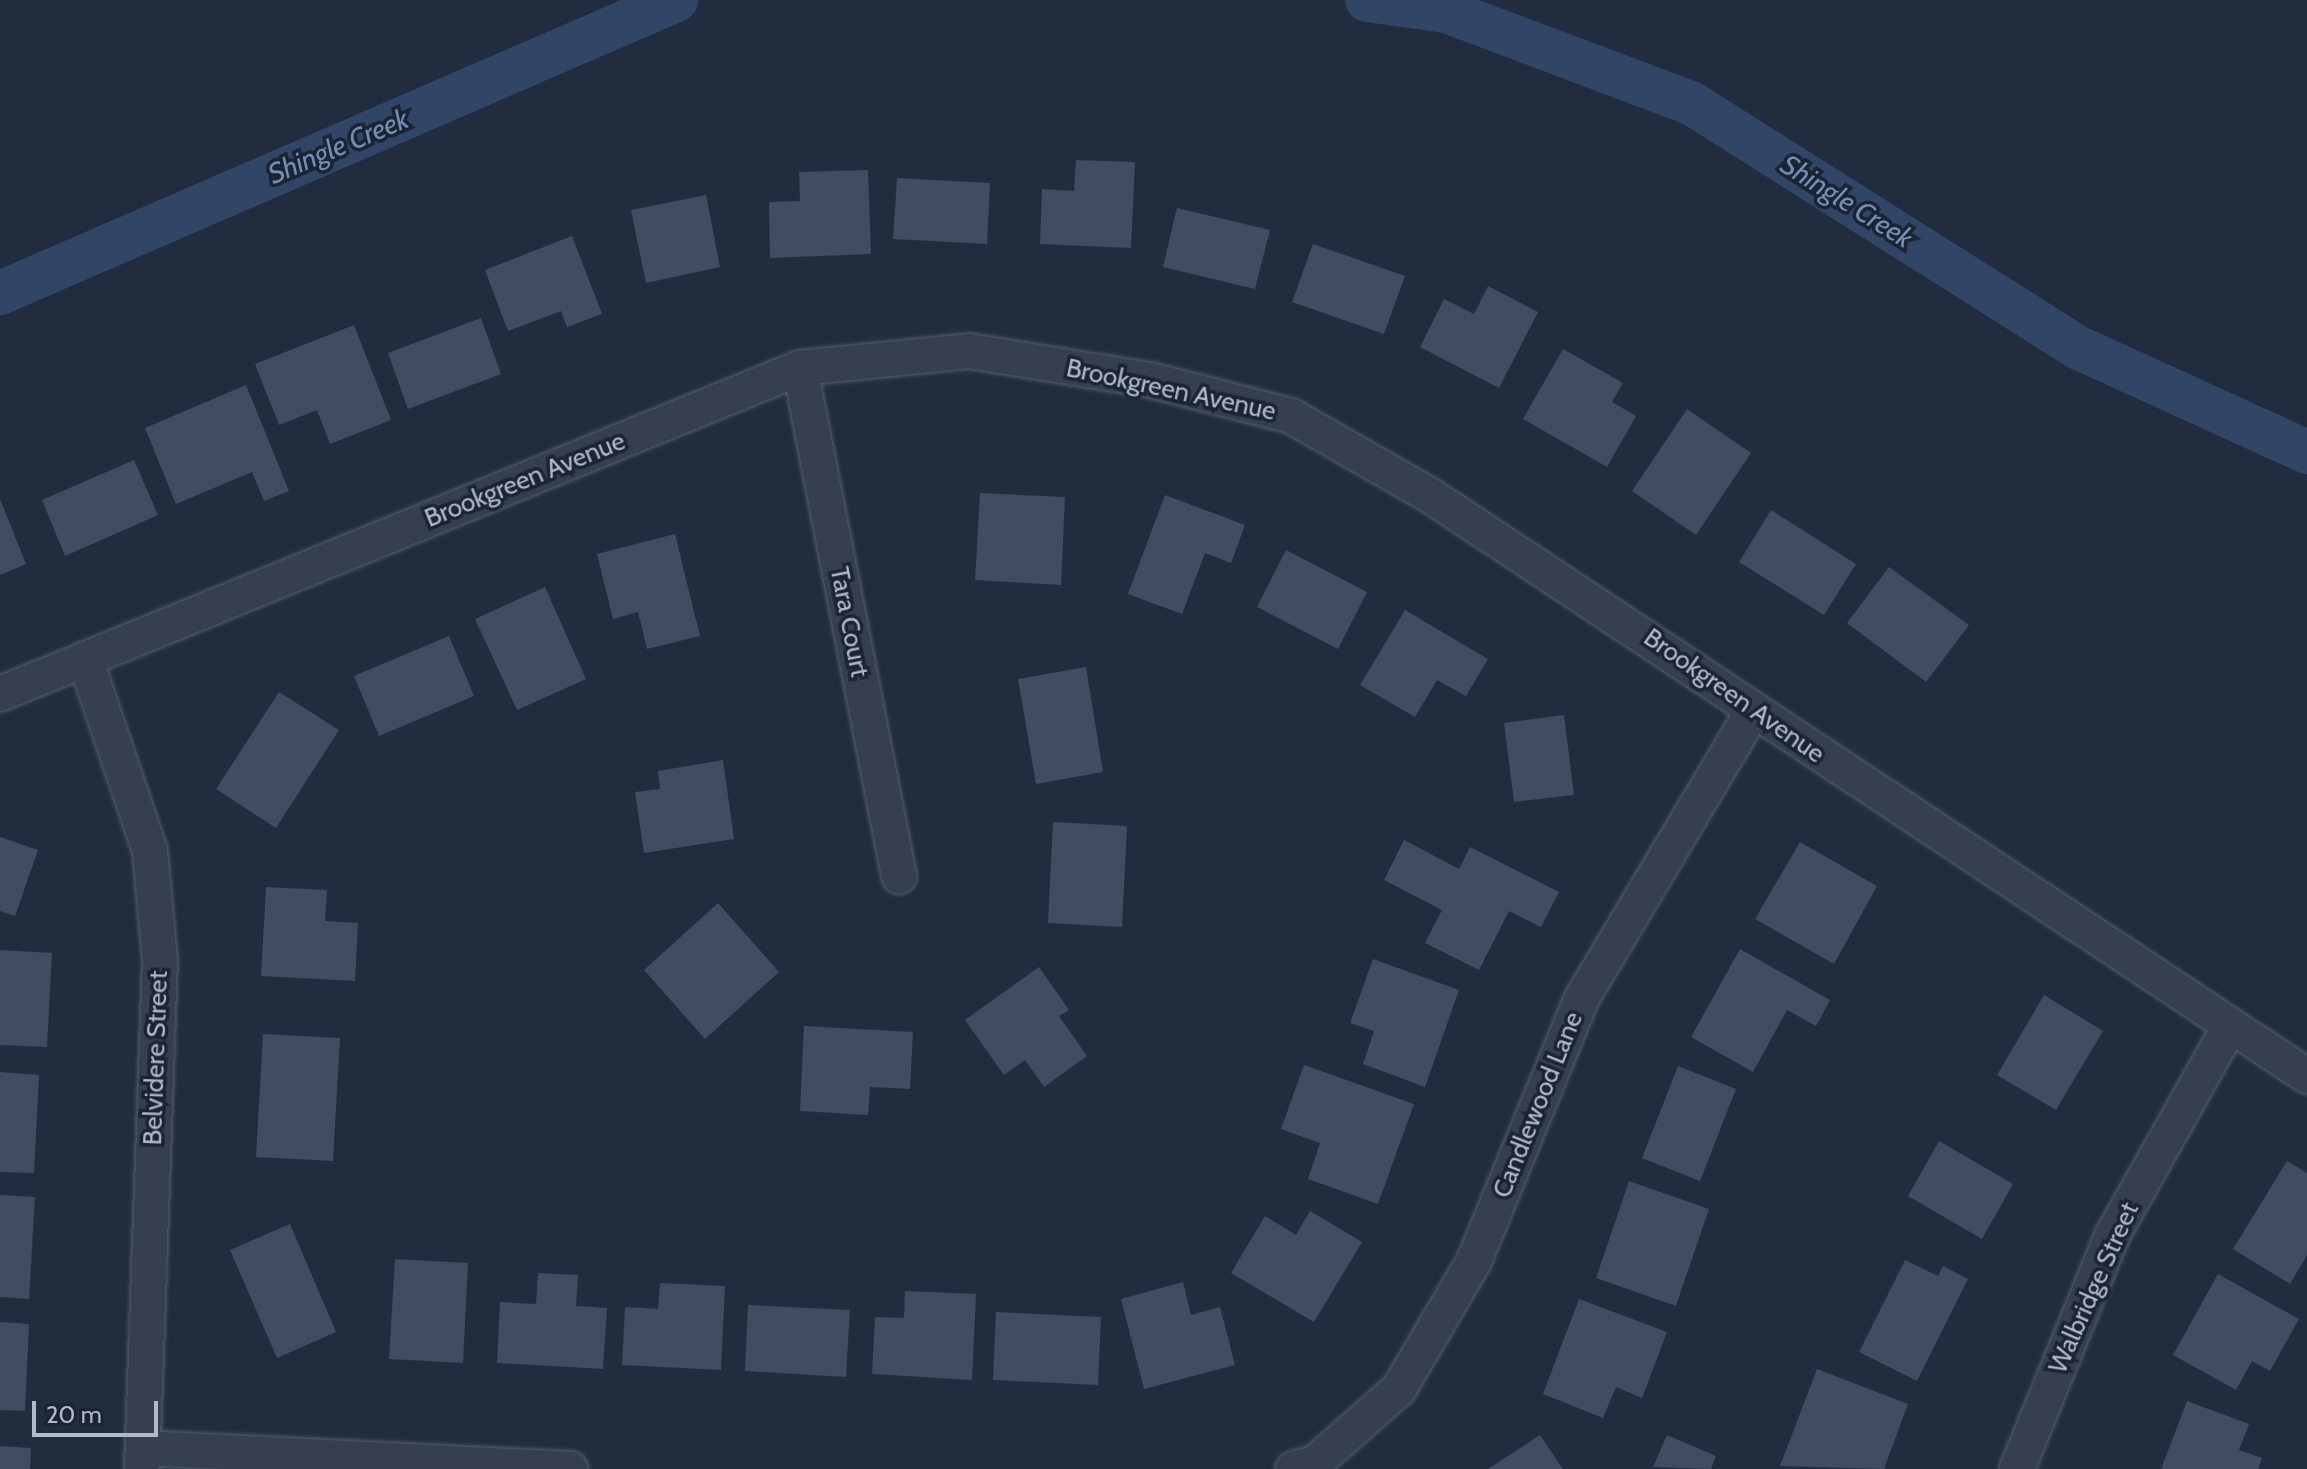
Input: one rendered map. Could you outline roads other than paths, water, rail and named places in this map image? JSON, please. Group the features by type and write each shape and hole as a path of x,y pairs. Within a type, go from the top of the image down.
{"street":[{"name":"Brookgreen Avenue","path":"0,694 800,368 969,351 1150,380 1291,416 1566,579 1754,710 2228,1029 2307,1076"},
{"name":"Tara Court","path":"800,368 899,876"},
{"name":"Belvidere Street","path":"85,659 150,851 160,960 142,1459"},
{"name":"Candlewood Lane","path":"1293,1469 1315,1463 1399,1389 1474,1261 1582,998 1754,710"},
{"name":"Walbridge Street","path":"2017,1469 2112,1236 2228,1029"},
{"path":"142,1459 570,1469"}],"waterway":[{"name":"Shingle Creek","path":"0,293 676,0"},
{"name":"Shingle Creek","path":"1367,0 1446,11 1691,103 2079,348 2307,452"}]}
